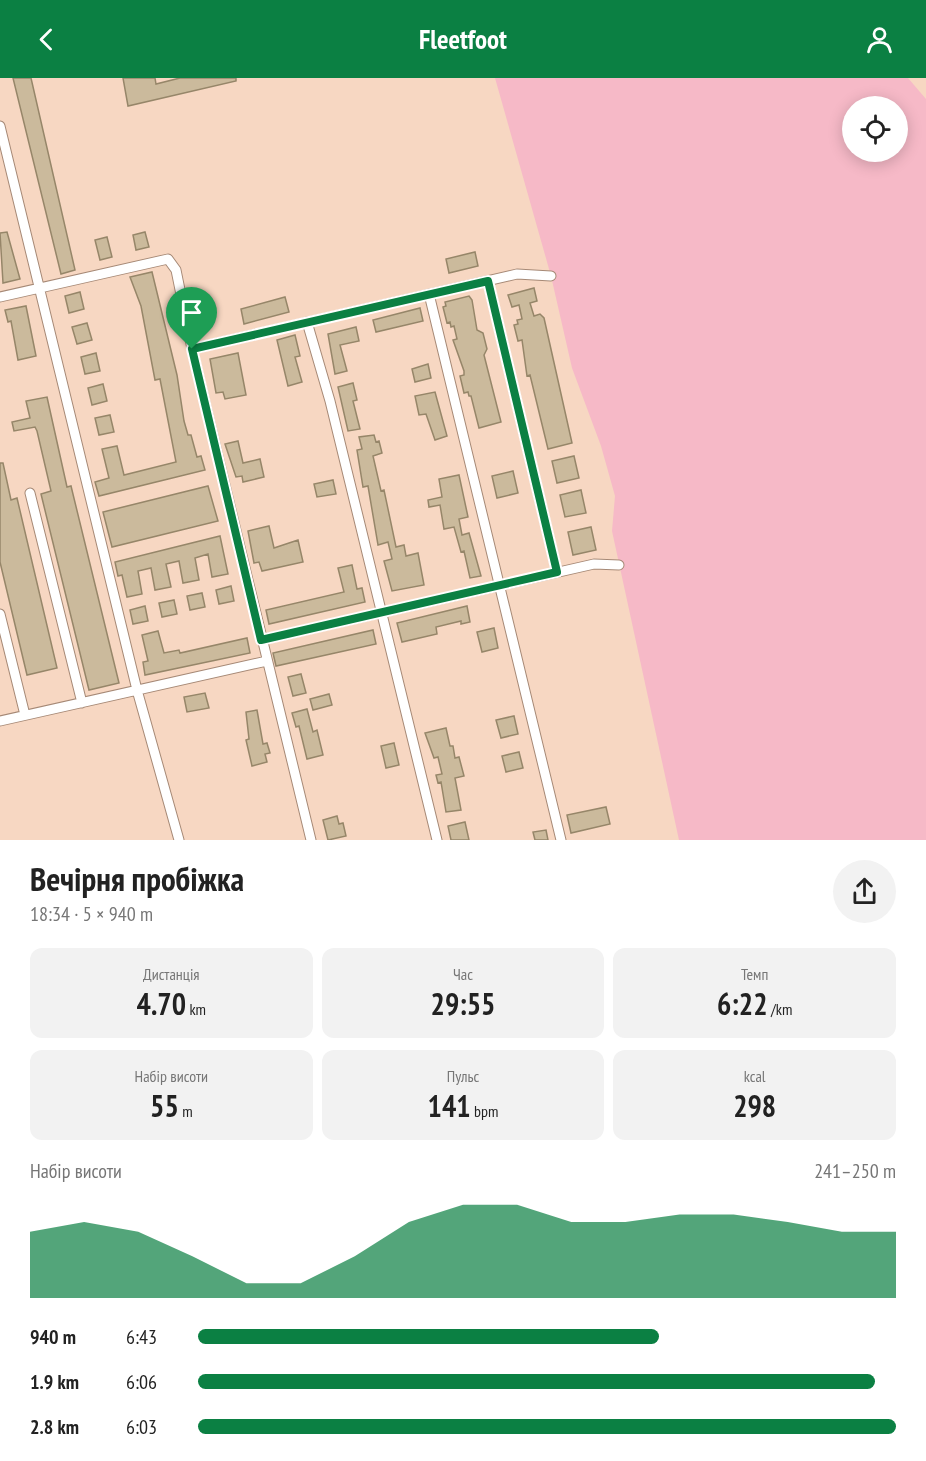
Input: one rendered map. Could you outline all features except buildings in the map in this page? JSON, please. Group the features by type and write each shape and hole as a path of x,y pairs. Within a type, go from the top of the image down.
{"street":[{"path":"0,126 137,690 179,840"},
{"path":"0,297 168,259 176,270 192,349 311,840"},
{"path":"192,349 517,274 550,276"},
{"path":"488,281 557,572"},
{"path":"429,294 561,840"},
{"path":"307,322 330,401 437,840"},
{"path":"30,493 82,703"},
{"path":"261,640 594,564 619,565"},
{"path":"0,614 25,715"},
{"path":"0,721 267,661"}],"shaded area":[{"path":"495,78 908,78 926,99 926,840 679,840 612,531 615,496 601,446 572,368 551,276"}],"route":[{"path":"488,281 557,572 261,640 192,349 488,281"}]}
